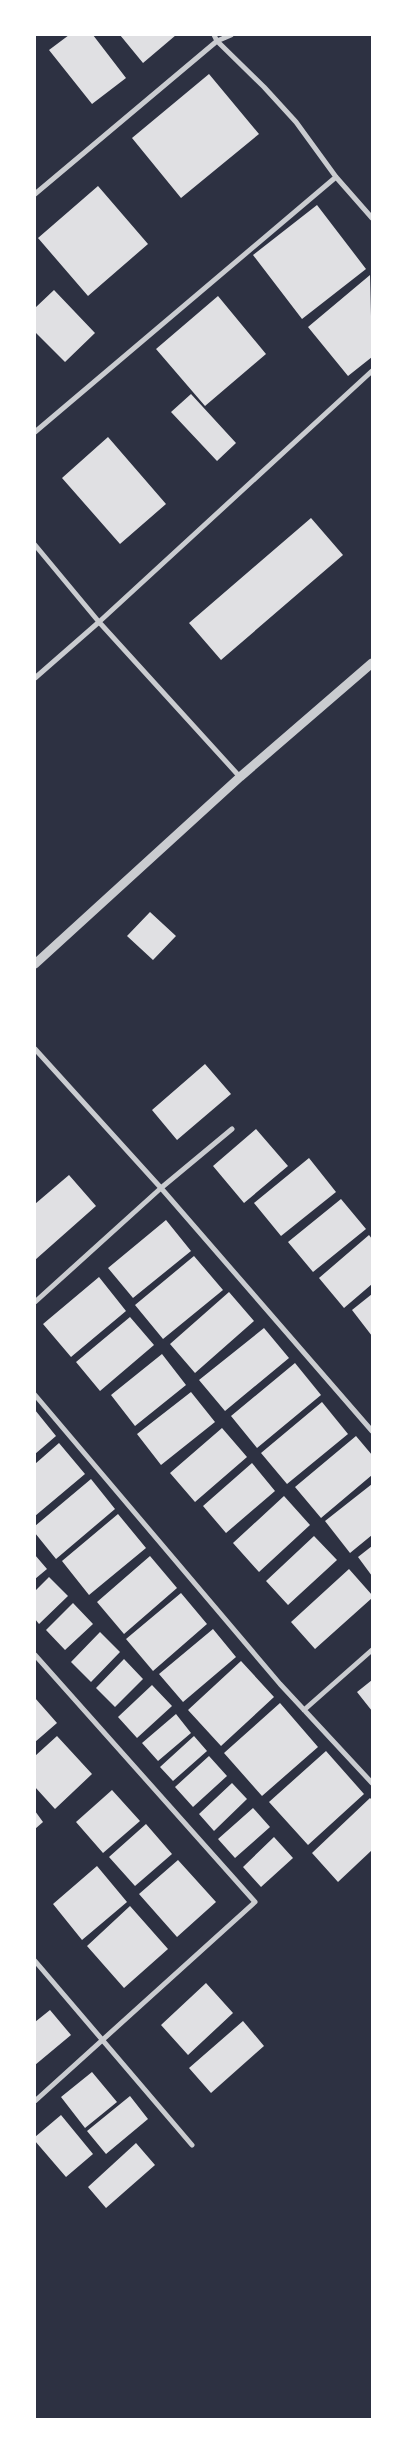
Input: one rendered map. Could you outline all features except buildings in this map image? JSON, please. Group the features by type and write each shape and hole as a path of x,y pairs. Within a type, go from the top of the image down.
{"street":[{"path":"214,35 217,41 264,87 296,122 336,177 372,218"},
{"path":"35,194 217,41 231,35"},
{"path":"35,432 336,177"},
{"path":"35,678 99,622 372,371"},
{"path":"35,545 99,622 240,777"},
{"path":"35,964 240,777 372,663"},
{"path":"35,1049 161,1188 372,1431"},
{"path":"35,1302 161,1188 232,1130"},
{"path":"35,1395 304,1710 372,1783"},
{"path":"304,1710 372,1650"},
{"path":"35,1655 255,1902 35,2101"},
{"path":"35,1961 192,2144"}]}
